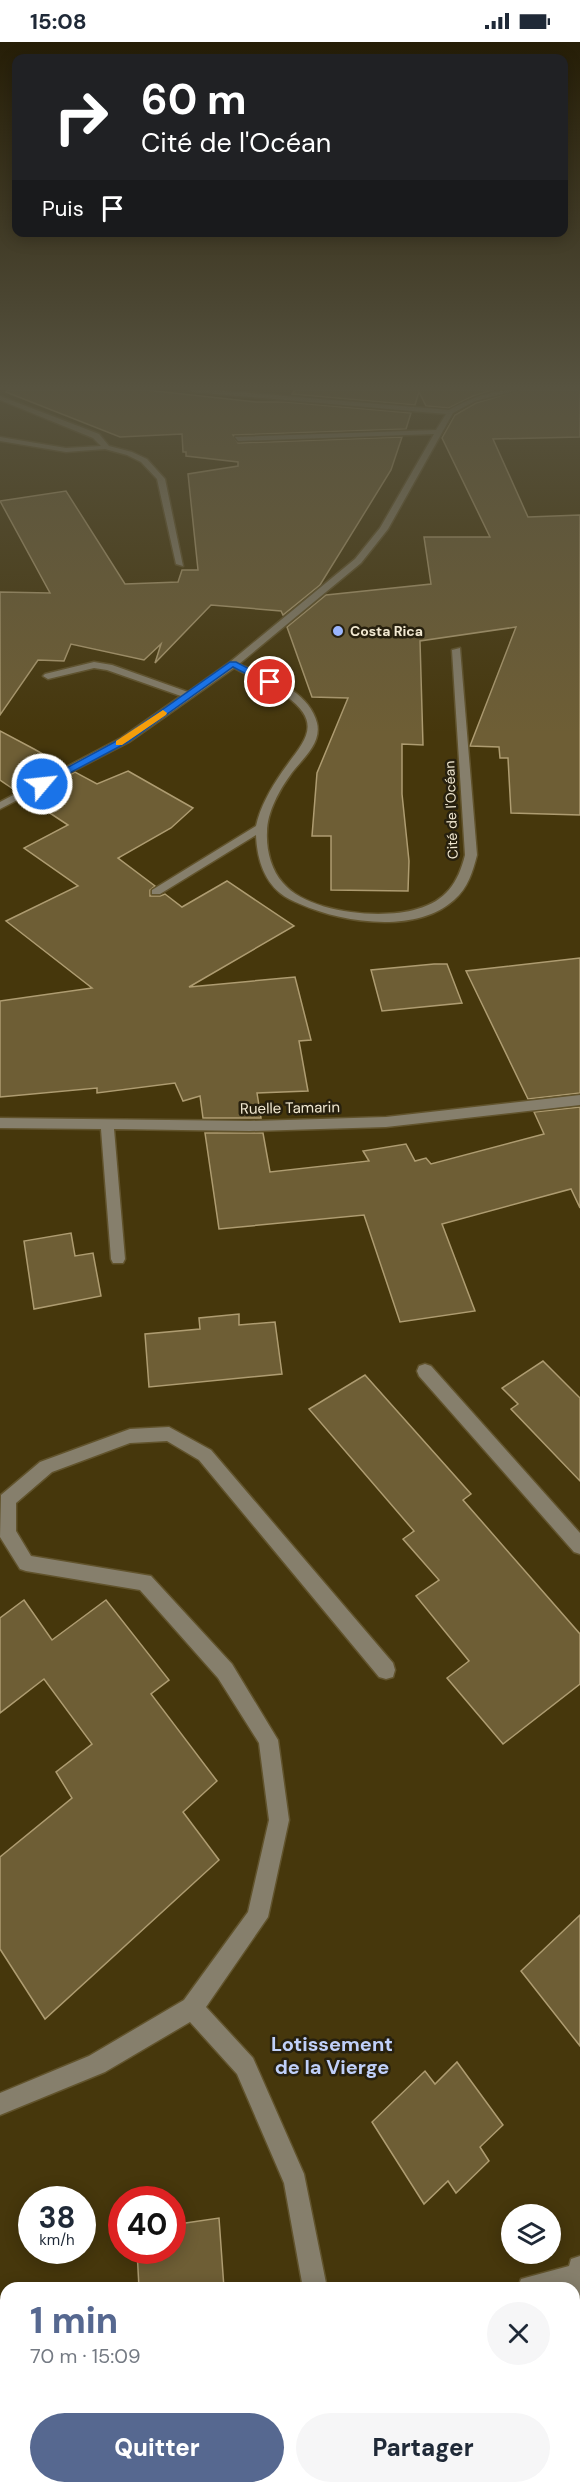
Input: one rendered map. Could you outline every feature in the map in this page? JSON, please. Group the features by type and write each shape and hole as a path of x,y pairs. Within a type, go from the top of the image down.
{"street":[{"path":"167,504 180,564"},
{"path":"0,806 125,740 233,664 358,561 384,529 398,504"},
{"name":"Cité de l'Océan","path":"233,664 288,692 303,706 312,721 312,736 307,750 287,772 271,799 260,828 265,865 285,892 320,910 356,917 388,918 421,912 451,899 466,878 471,855 457,650"},
{"path":"48,676 94,665 109,667 188,695"},
{"path":"156,892 260,828"},
{"name":"Ruelle Tamarin","path":"0,1123 250,1126 386,1122 580,1100"},
{"path":"107,1124 118,1259"},
{"path":"425,1371 580,1546"},
{"path":"0,2104 97,2064 192,2008 258,1917 279,1820 268,1740 225,1671 145,1582 26,1563 8,1533 7,1500 45,1467 130,1436 169,1434 205,1455 386,1670"},
{"path":"192,2008 245,2066 296,2182 314,2282"},
{"path":"548,2282 579,2272"}],"building":[{"path":"2,504 74,504 125,584 178,582 182,570 198,570 191,504 370,504 320,585 283,615 281,611 211,605 155,663 161,644 144,660 71,644 64,661 38,660 0,715 0,592 50,593"},
{"path":"474,504 522,504 528,517 580,515 580,815 511,813 508,758 500,758 499,747 470,746 516,627 420,641 423,745 402,744 402,794 409,861 408,891 331,890 331,836 312,836 317,773 348,698 312,697 287,627 326,595 431,584 424,537 490,537"},
{"path":"0,731 64,766 16,791 0,780"},
{"path":"128,771 193,808 171,828 118,858 155,886 150,890 150,896 165,894 182,907 227,881 294,926 189,987 295,977 311,1040 299,1041 308,1091 257,1093 261,1118 203,1118 200,1096 183,1101 175,1083 97,1093 97,1088 0,1097 0,1001 92,988 6,921 78,886 24,848 68,825 27,798 75,772 97,784"},
{"path":"580,958 580,1093 528,1099 466,971"},
{"path":"447,964 462,1003 382,1011 371,970"},
{"path":"580,1107 580,1208 571,1189 442,1224 475,1311 400,1322 364,1215 219,1229 205,1133 263,1133 270,1172 369,1161 363,1151 406,1144 415,1161 426,1158 431,1164 544,1134 534,1112"},
{"path":"71,1233 75,1256 93,1253 101,1296 34,1309 24,1241"},
{"path":"239,1314 239,1325 275,1322 282,1374 149,1387 145,1334 200,1329 199,1318"},
{"path":"543,1361 580,1398 580,1481 511,1409 518,1404 502,1388"},
{"path":"365,1375 471,1494 463,1500 580,1634 580,1684 503,1744 447,1678 469,1661 416,1596 439,1580 403,1539 414,1531 309,1409"},
{"path":"24,1600 52,1640 106,1600 169,1680 151,1694 217,1781 183,1812 219,1860 45,2019 0,1949 0,1857 72,1798 56,1772 92,1744 44,1679 0,1713 0,1618"},
{"path":"580,1915 580,2046 521,1971"},
{"path":"457,2062 503,2125 480,2147 489,2161 456,2193 448,2181 424,2204 372,2122 425,2071 435,2084"},
{"path":"219,2218 224,2282 139,2282 138,2264 186,2264 186,2223"}],"slow traffic":[{"path":"119,743 163,713"}],"place":[{"name":"Costa Rica","path":"338,631"}],"district":[{"name":"Lotissement de la Vierge","path":"332,2056"}],"route":[{"path":"42,784 125,740 233,664 270,682"}]}
